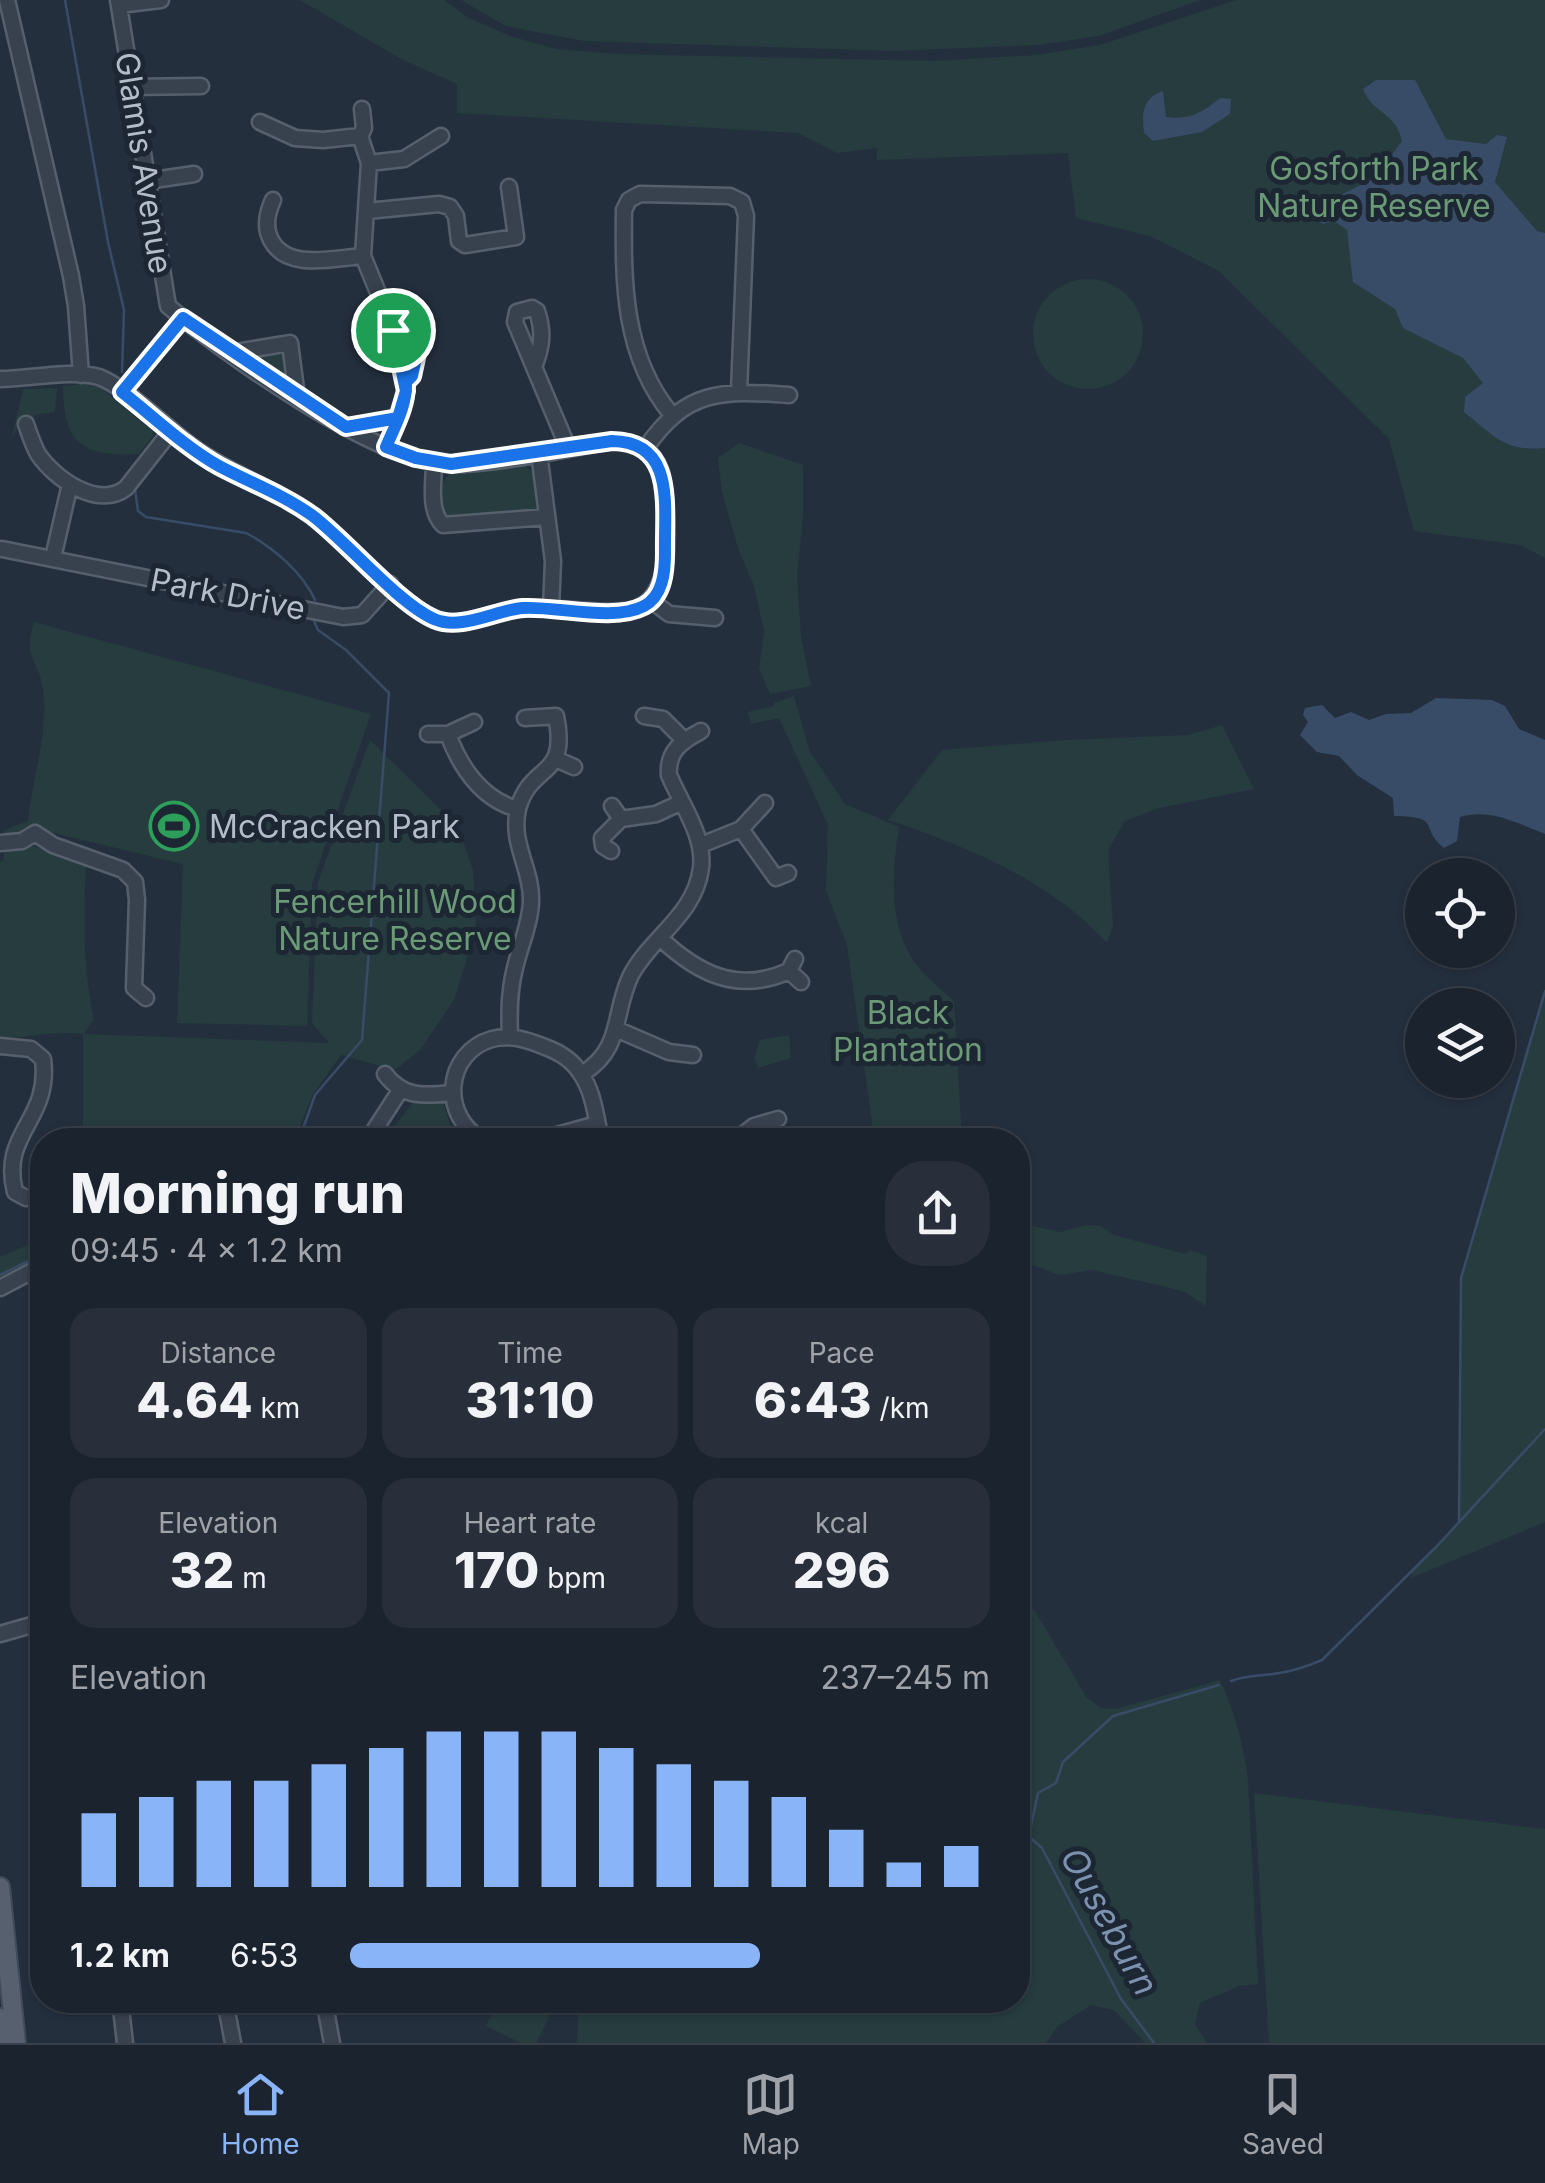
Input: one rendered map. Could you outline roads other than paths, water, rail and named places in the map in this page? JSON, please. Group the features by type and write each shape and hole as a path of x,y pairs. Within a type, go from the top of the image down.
{"main road":[{"path":"0,1887 16,2043"},
{"path":"0,2018 3,2043"}],"street":[{"path":"7,0 76,306 82,375"},
{"path":"119,2 161,0"},
{"name":"Glamis Avenue","path":"119,2 164,292 168,306 183,318"},
{"path":"132,87 200,86"},
{"path":"362,109 364,128 360,136 369,163 363,256 393,330 406,382 405,400 386,447"},
{"path":"260,122 295,138 360,136"},
{"path":"369,163 404,159 441,136"},
{"path":"148,182 194,174"},
{"path":"367,211 439,204 450,207 456,216 460,241 465,244 516,237 509,187"},
{"path":"672,415 643,366 626,307 624,210 628,200 640,194 730,196 742,202 746,216 740,392"},
{"path":"273,200 267,232 273,246 284,255 308,260 363,256"},
{"path":"0,379 82,375 100,378 219,466 313,516 429,617 440,622 460,622 510,610 631,611 652,601 664,578 664,491 658,462 636,444 612,441 465,463 434,463 386,447 346,427 297,398 183,318 122,392"},
{"path":"393,330 417,322 423,326 412,376 406,382"},
{"path":"230,352 290,343 297,398"},
{"path":"534,367 568,448"},
{"path":"645,449 672,415 718,393 790,395"},
{"path":"346,427 398,418"},
{"path":"26,424 38,453 70,484 94,494 118,494 171,431"},
{"path":"539,453 553,561 551,609"},
{"path":"434,463 434,508 436,519 443,525 546,517"},
{"path":"53,558 70,484"},
{"name":"Park Drive","path":"2,549 354,618 370,609 390,584"},
{"path":"652,601 669,614 715,618"},
{"path":"510,1037 510,992 532,899 517,844 518,809 525,792 556,759 561,740 556,716 525,718"},
{"path":"644,716 663,719 684,740"},
{"path":"428,734 448,734 474,722"},
{"path":"582,1074 602,1058 616,1029 631,975 692,898 702,864 701,845 668,764 684,740 700,731"},
{"path":"448,734 466,772 498,802 518,809"},
{"path":"556,759 574,766"},
{"path":"611,851 603,846 602,838 616,812 656,814 682,802"},
{"path":"701,845 741,829 765,803"},
{"path":"741,829 781,881"},
{"path":"0,843 22,841 34,832 53,845 124,870 135,882 135,992"},
{"path":"660,938 693,966 728,980 762,980 795,971"},
{"path":"616,1029 669,1052 693,1055"},
{"path":"467,1128 457,1116 451,1092 458,1071 470,1053 490,1040 510,1037 554,1050 582,1074 598,1128"},
{"path":"0,1046 31,1049 43,1060 46,1081 38,1106 11,1148 10,1174 15,1192 30,1198"},
{"path":"385,1074 401,1090 426,1096 451,1092"},
{"path":"376,1128 401,1090"},
{"path":"582,1128 597,1124"},
{"path":"751,1128 776,1124"},
{"path":"0,1288 30,1272"},
{"path":"0,1634 30,1625"},
{"path":"122,2013 126,2043"},
{"path":"228,2013 233,2043"},
{"path":"326,2013 332,2043"}],"water":[{"path":"1376,80 1415,80 1446,139 1486,144 1497,135 1507,137 1495,182 1537,231 1545,233 1545,448 1510,445 1464,412 1465,397 1483,383 1463,358 1403,328 1395,309 1353,282 1347,230 1334,221 1323,224 1312,218 1314,208 1375,178 1402,141 1394,124 1363,89"},
{"path":"1163,91 1166,117 1195,114 1220,98 1231,99 1230,114 1202,132 1153,141 1144,133 1144,113 1147,102"},
{"path":"1436,698 1492,700 1505,706 1519,729 1545,740 1545,834 1503,818 1471,815 1460,817 1457,841 1444,848 1428,824 1419,818 1394,816 1393,798 1357,775 1339,756 1317,752 1300,735 1308,722 1303,715 1305,708 1322,705 1335,718 1351,712 1369,720 1386,714 1411,713"}],"waterway":[{"path":"65,0 108,242 124,310 122,372"},
{"path":"135,489 138,511 146,517 246,533 256,539 295,571 315,600"},
{"path":"303,1128 315,1095 362,1040 389,693 346,650 318,630 314,621"},
{"path":"1459,1522 1461,1278 1545,991"},
{"name":"Ouseburn","path":"0,1275 30,1260"},
{"path":"1231,1681 1292,1671 1322,1660 1437,1546 1545,1429"},
{"path":"1030,1831 1038,1793 1056,1783 1063,1762 1113,1716 1219,1685"},
{"name":"Ouseburn","path":"1030,1838 1042,1848 1121,1999 1154,2043"}],"place":[{"name":"McCracken Park","path":"174,826"}],"park label":[{"name":"Gosforth Park Nature Reserve","path":"1374,186"},
{"name":"Fencerhill Wood Nature Reserve","path":"395,920"},
{"name":"Black Plantation","path":"908,1030"}]}
